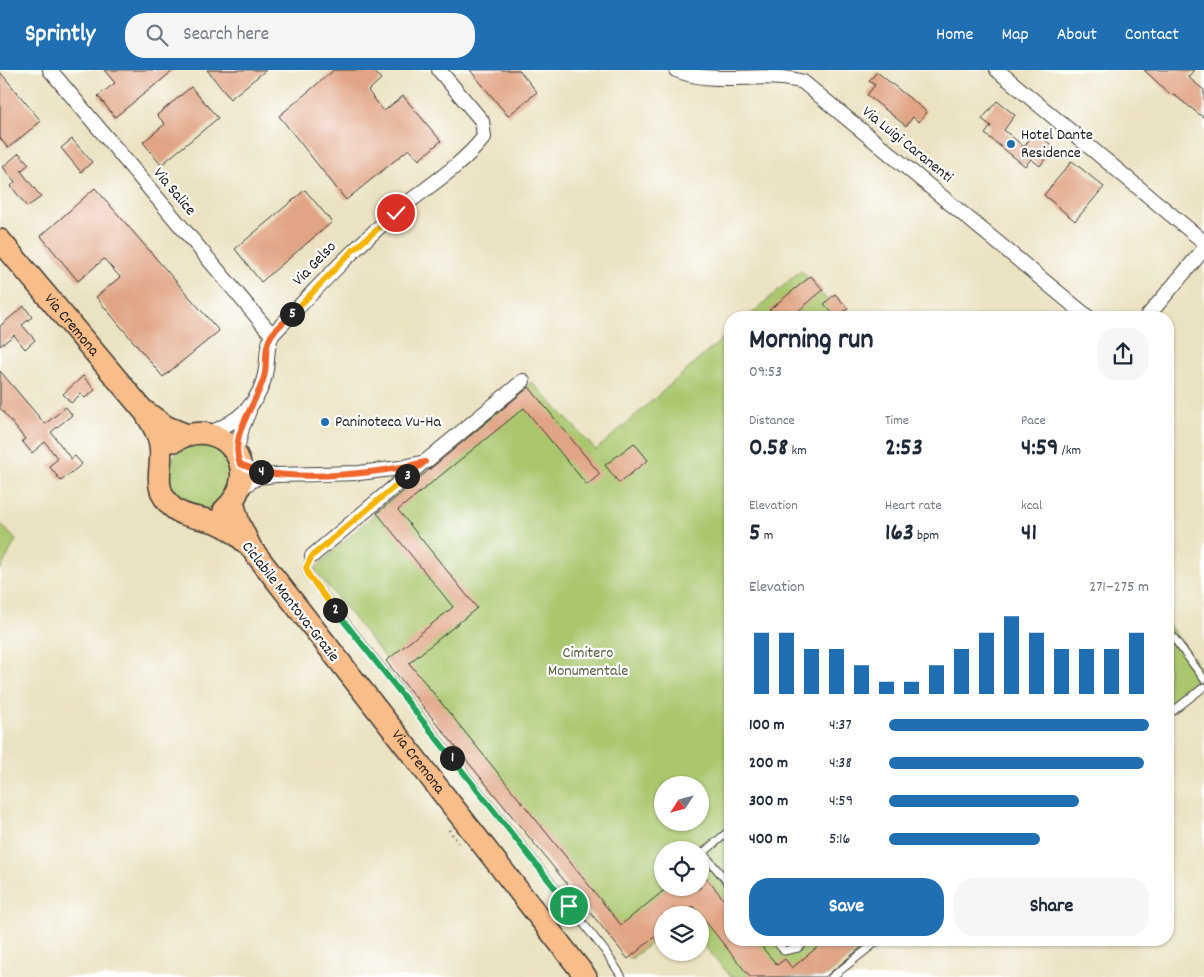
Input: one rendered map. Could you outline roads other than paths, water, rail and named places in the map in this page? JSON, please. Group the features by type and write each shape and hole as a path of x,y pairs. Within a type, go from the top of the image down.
{"main road":[{"name":"Via Cremona","path":"0,240 144,410 160,424 228,444 238,458 242,480 237,495 239,523 251,548 581,974"},
{"name":"Via Cremona","path":"144,410 158,436 159,487 165,498 173,508 184,514 222,525 251,548"},
{"path":"160,462 171,445 197,434"},
{"path":"196,517 210,517 223,511 237,495"}],"street":[{"name":"Via Salice","path":"50,70 272,335"},
{"name":"Via Gelso","path":"272,335 352,251 473,151 484,137 482,121 439,70"},
{"name":"Via Luigi Caranenti","path":"676,70 700,75 769,71 788,74 803,82 1081,311"},
{"path":"997,70 1204,242"},
{"path":"1152,311 1204,249"},
{"path":"272,335 266,352 267,368 264,379 242,428 238,458 254,471 276,475"},
{"path":"312,556 523,380"},
{"path":"197,434 228,426 252,406"},
{"path":"237,495 258,478 276,475 359,473 400,468 425,462"}],"lane":[{"path":"312,556 306,568 309,576 605,951 622,977"},
{"path":"1174,638 1204,679"},
{"path":"1174,710 1204,687"},
{"path":"724,835 703,852 724,878"},
{"path":"780,946 784,951 800,946"},
{"path":"832,977 872,946"}],"place":[{"name":"Hotel Dante Residence","path":"1011,144"},
{"name":"Paninoteca Vu-Ha","path":"325,422"}],"park label":[{"name":"Cimitero Monumentale","path":"588,662"}]}
